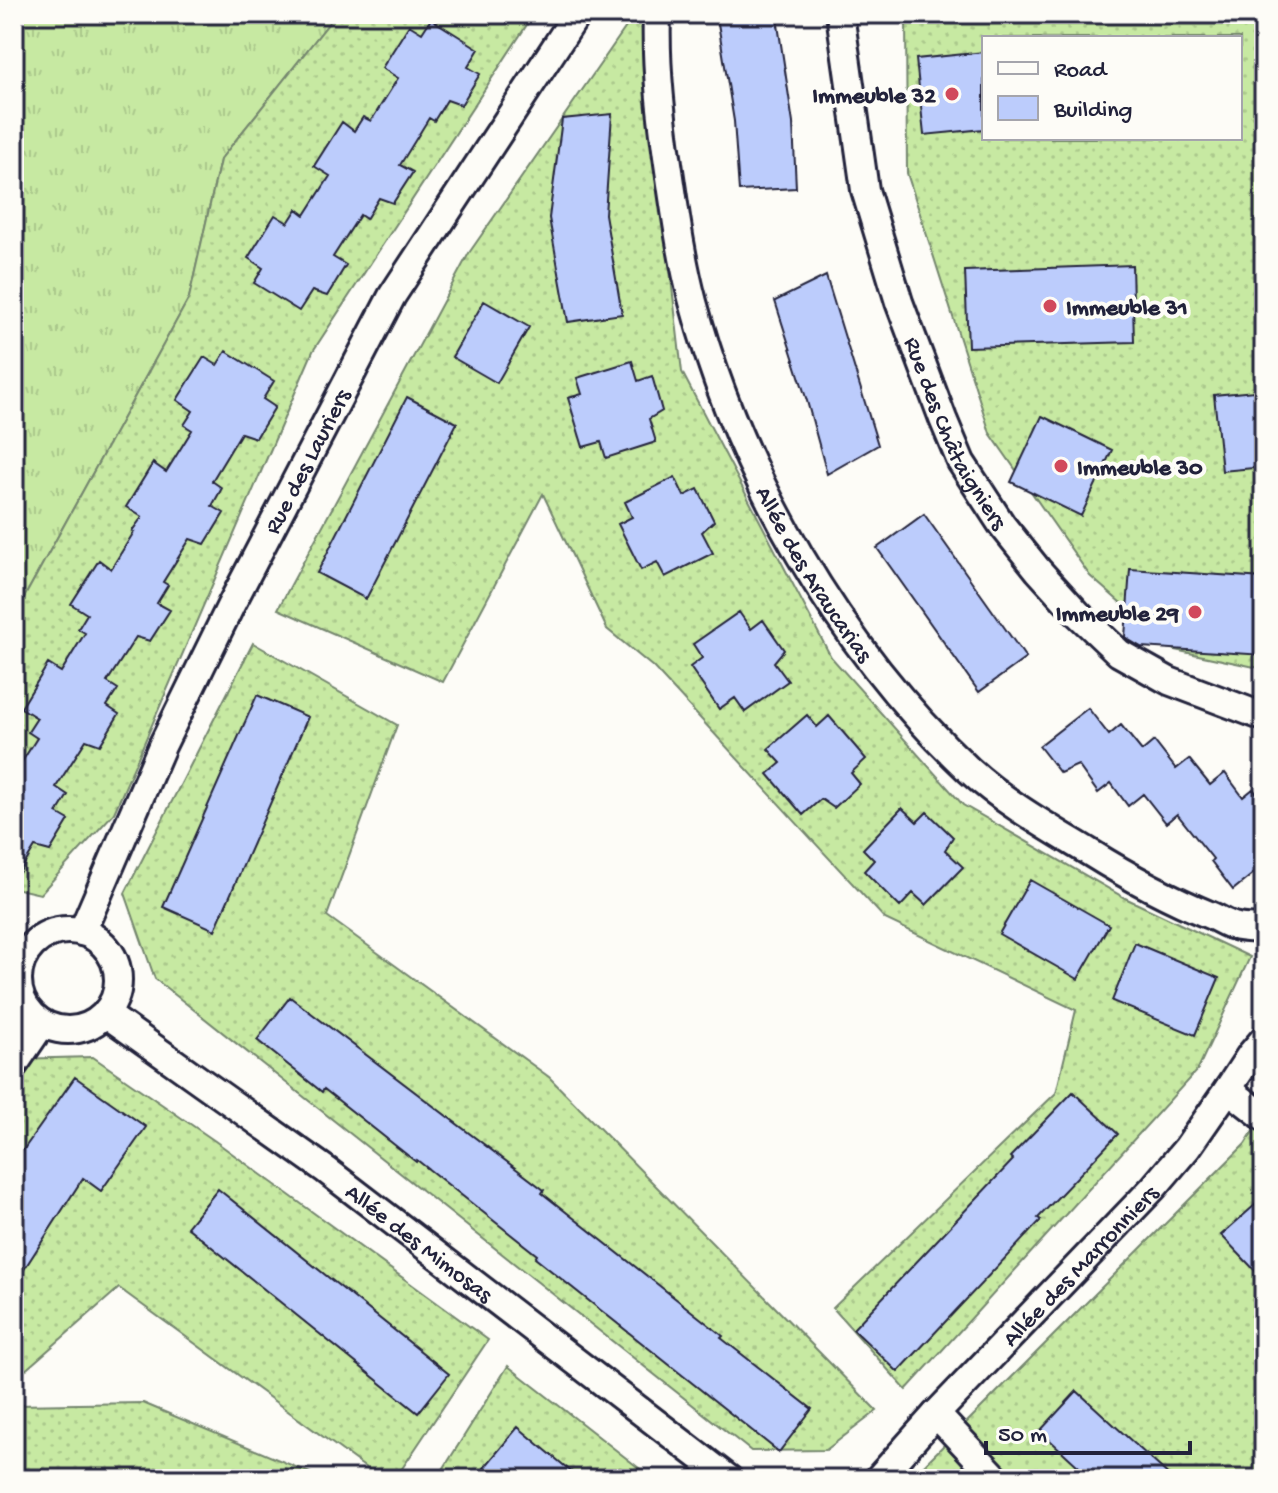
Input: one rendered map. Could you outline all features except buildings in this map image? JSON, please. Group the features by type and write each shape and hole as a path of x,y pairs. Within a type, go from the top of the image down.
{"street":[{"name":"Rue des Lauriers","path":"82,932 162,746 231,605 392,296 577,14"},
{"name":"Allée des Araucarias","path":"657,14 659,90 669,170 692,299 742,442 792,539 835,610 886,682 928,729 972,772 1015,805 1138,883 1235,927 1264,929"},
{"name":"Rue des Châtaigniers","path":"840,14 865,190 899,302 961,462 1002,525 1038,570 1119,653 1169,681 1264,717"},
{"path":"64,930 82,932 103,944 115,964 118,987 106,1014 92,1025 76,1030 59,1030 42,1024 23,1003 19,991 19,955 46,935 64,930"},
{"name":"Allée des Mimosas","path":"106,1014 326,1170 729,1479"},
{"path":"14,1065 42,1024"},
{"name":"Allée des Marronniers","path":"878,1479 936,1414 1153,1188 1187,1148 1264,1039"},
{"path":"1228,1089 1264,1117"},
{"path":"936,1414 997,1479"}],"green space":[{"path":"14,14 336,14 220,160 189,298 14,616"},
{"path":"336,14 534,14 313,351 114,813 40,894 14,888 14,616 189,298 220,160"},
{"path":"635,14 640,14 682,372 831,657 963,805 1125,898 1250,957 1198,1069 906,1390 833,1308 1056,1093 1076,1010 885,919 653,667 607,629 543,494 443,682 278,609 469,253"},
{"path":"906,14 1264,14 1264,669 1175,650 1090,576 990,433 907,173"},
{"path":"253,643 397,725 327,916 549,1077 877,1411 826,1450 751,1451 155,979 125,893"},
{"path":"93,1057 215,1141 488,1340 395,1479 381,1479 119,1288 14,1380 14,1059"},
{"path":"1264,1114 1264,1479 912,1479 1245,1144"},
{"path":"508,1366 653,1479 437,1479"},
{"path":"143,1403 319,1479 14,1479 14,1405"}],"place":[{"name":"Immeuble 32","path":"952,94"},
{"name":"Immeuble 31","path":"1050,306"},
{"name":"Immeuble 30","path":"1061,466"},
{"name":"Immeuble 29","path":"1195,612"}]}
